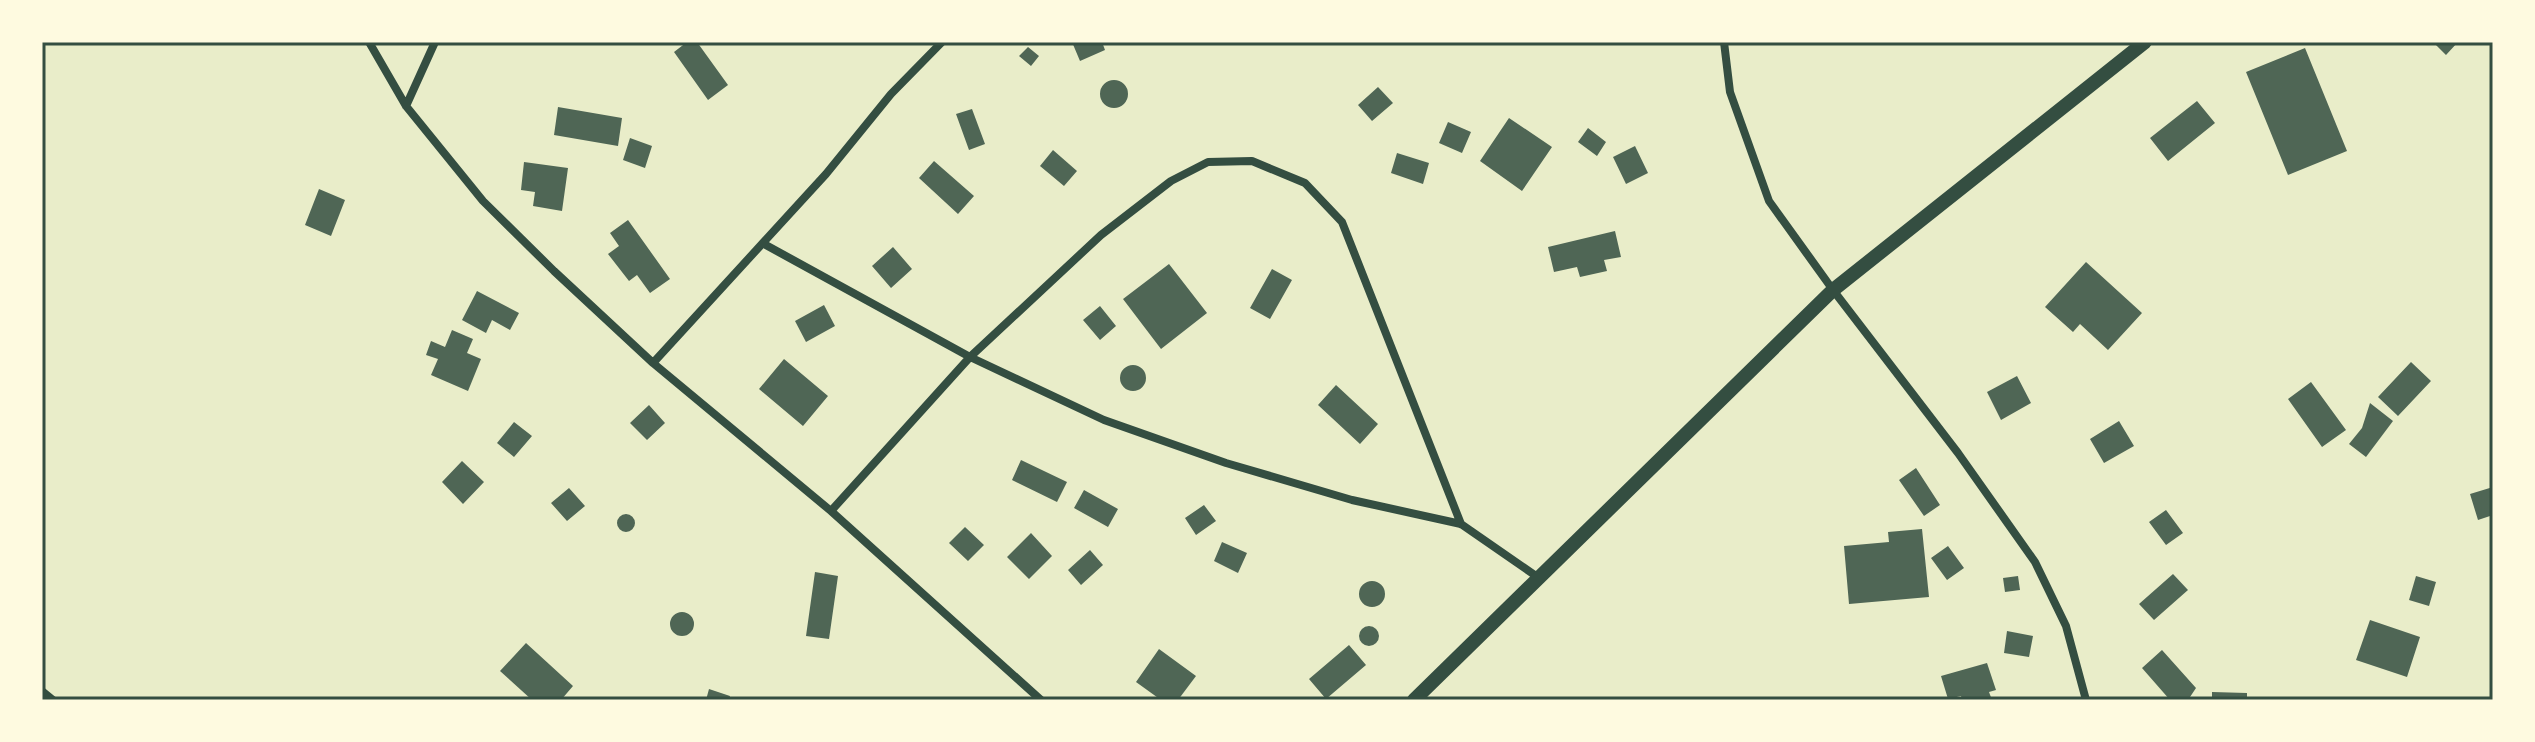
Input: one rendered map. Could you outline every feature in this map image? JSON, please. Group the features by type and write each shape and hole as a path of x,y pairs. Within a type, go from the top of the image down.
{"street":[{"path":"369,42 406,106 483,201 653,363 831,511 1041,700"},
{"path":"406,106 435,42"},
{"path":"653,363 826,174 891,94 942,42"},
{"path":"1724,42 1730,92 1769,201 1958,453 2035,562 2066,626 2086,700"},
{"path":"1414,700 1833,290 2145,42"},
{"path":"831,511 970,357 1101,235 1171,181 1208,162 1252,161 1305,183 1342,222 1461,524"},
{"path":"764,244 970,357 1104,420 1226,463 1352,500 1461,524 1539,578"},
{"path":"42,691 53,700"}],"building":[{"path":"687,42 697,42 728,85 708,100 674,52"},
{"path":"1072,42 1102,42 1105,50 1080,61"},
{"path":"2433,42 2458,42 2446,55"},
{"path":"1028,47 1039,56 1031,66 1019,56"},
{"path":"2305,48 2347,151 2288,175 2246,72"},
{"path":"1114,80 1124,84 1128,94 1124,104 1114,108 1104,104 1100,94 1104,84"},
{"path":"1378,87 1393,103 1372,121 1358,105"},
{"path":"2197,101 2215,123 2168,161 2150,138"},
{"path":"558,107 622,118 618,146 554,135"},
{"path":"972,109 985,144 969,150 956,114"},
{"path":"1509,118 1552,147 1522,191 1480,161"},
{"path":"1448,122 1471,132 1462,153 1439,143"},
{"path":"1588,128 1606,142 1597,156 1578,142"},
{"path":"630,138 652,146 645,168 623,160"},
{"path":"1635,146 1648,173 1626,184 1613,157"},
{"path":"1053,150 1077,171 1064,186 1040,166"},
{"path":"1397,153 1429,163 1423,184 1391,173"},
{"path":"934,161 974,196 958,214 919,178"},
{"path":"524,162 568,168 562,211 533,206 535,192 521,190"},
{"path":"319,189 345,200 331,236 305,225"},
{"path":"628,220 670,279 650,293 637,275 629,281 608,254 619,246 610,233"},
{"path":"1615,231 1621,257 1604,260 1607,271 1580,277 1577,267 1554,272 1548,247"},
{"path":"893,247 912,269 891,288 872,266"},
{"path":"2086,262 2142,313 2108,350 2080,324 2073,332 2045,307"},
{"path":"1169,264 1207,313 1161,349 1123,299"},
{"path":"1272,269 1292,280 1270,319 1250,308"},
{"path":"477,291 519,313 510,330 492,320 486,333 462,320"},
{"path":"824,305 835,326 806,342 795,321"},
{"path":"1100,306 1116,326 1100,340 1083,320"},
{"path":"452,330 473,339 467,353 481,359 468,391 431,375 438,359 426,355 431,341 445,347"},
{"path":"784,359 828,396 803,426 759,389"},
{"path":"2411,362 2431,381 2398,416 2378,397"},
{"path":"1133,365 1142,369 1146,378 1142,387 1133,391 1124,387 1120,378 1124,369"},
{"path":"2017,376 2031,403 2001,420 1987,392"},
{"path":"2311,382 2346,430 2322,447 2288,399"},
{"path":"1336,385 1378,424 1360,444 1318,405"},
{"path":"2370,403 2393,421 2366,457 2349,444 2362,428"},
{"path":"649,405 665,423 647,440 630,423"},
{"path":"2119,421 2134,446 2104,463 2090,439"},
{"path":"514,422 532,436 514,457 497,443"},
{"path":"1021,460 1067,482 1057,502 1012,480"},
{"path":"462,461 484,482 463,504 442,482"},
{"path":"1916,468 1940,505 1924,516 1899,480"},
{"path":"2493,487 2493,515 2478,520 2470,494"},
{"path":"569,488 585,506 567,521 551,503"},
{"path":"1084,490 1118,509 1108,527 1074,508"},
{"path":"1204,505 1216,521 1196,535 1185,518"},
{"path":"2166,510 2183,533 2166,545 2149,522"},
{"path":"626,514 635,523 626,532 617,523"},
{"path":"965,527 984,545 968,561 949,543"},
{"path":"1922,529 1929,597 1849,604 1844,546 1889,542 1888,532"},
{"path":"1031,533 1052,556 1029,579 1007,557"},
{"path":"1222,542 1247,553 1238,573 1214,561"},
{"path":"1948,546 1964,568 1947,580 1931,558"},
{"path":"1090,550 1103,565 1081,585 1068,570"},
{"path":"815,572 838,576 829,639 806,636"},
{"path":"2173,574 2188,590 2154,620 2139,604"},
{"path":"2018,576 2020,590 2005,592 2003,578"},
{"path":"2416,576 2436,582 2429,606 2409,600"},
{"path":"1372,581 1381,585 1385,594 1381,603 1372,607 1363,603 1359,594 1363,585"},
{"path":"682,612 690,616 694,624 690,632 682,636 674,632 670,624 674,616"},
{"path":"2370,620 2420,637 2407,677 2356,660"},
{"path":"1369,626 1376,629 1379,636 1376,643 1369,646 1362,643 1359,636 1362,629"},
{"path":"2007,631 2033,636 2029,657 2004,653"},
{"path":"526,643 573,686 561,700 532,700 500,671"},
{"path":"1349,645 1366,665 1326,699 1309,679"},
{"path":"1159,649 1196,676 1178,700 1161,700 1136,682"},
{"path":"2162,650 2196,688 2188,700 2170,700 2142,668"},
{"path":"1987,663 1996,690 1989,692 1992,700 1962,700 1961,696 1948,699 1941,676"},
{"path":"709,689 730,696 729,700 706,700"},
{"path":"2212,692 2247,693 2247,700 2212,700"}]}
